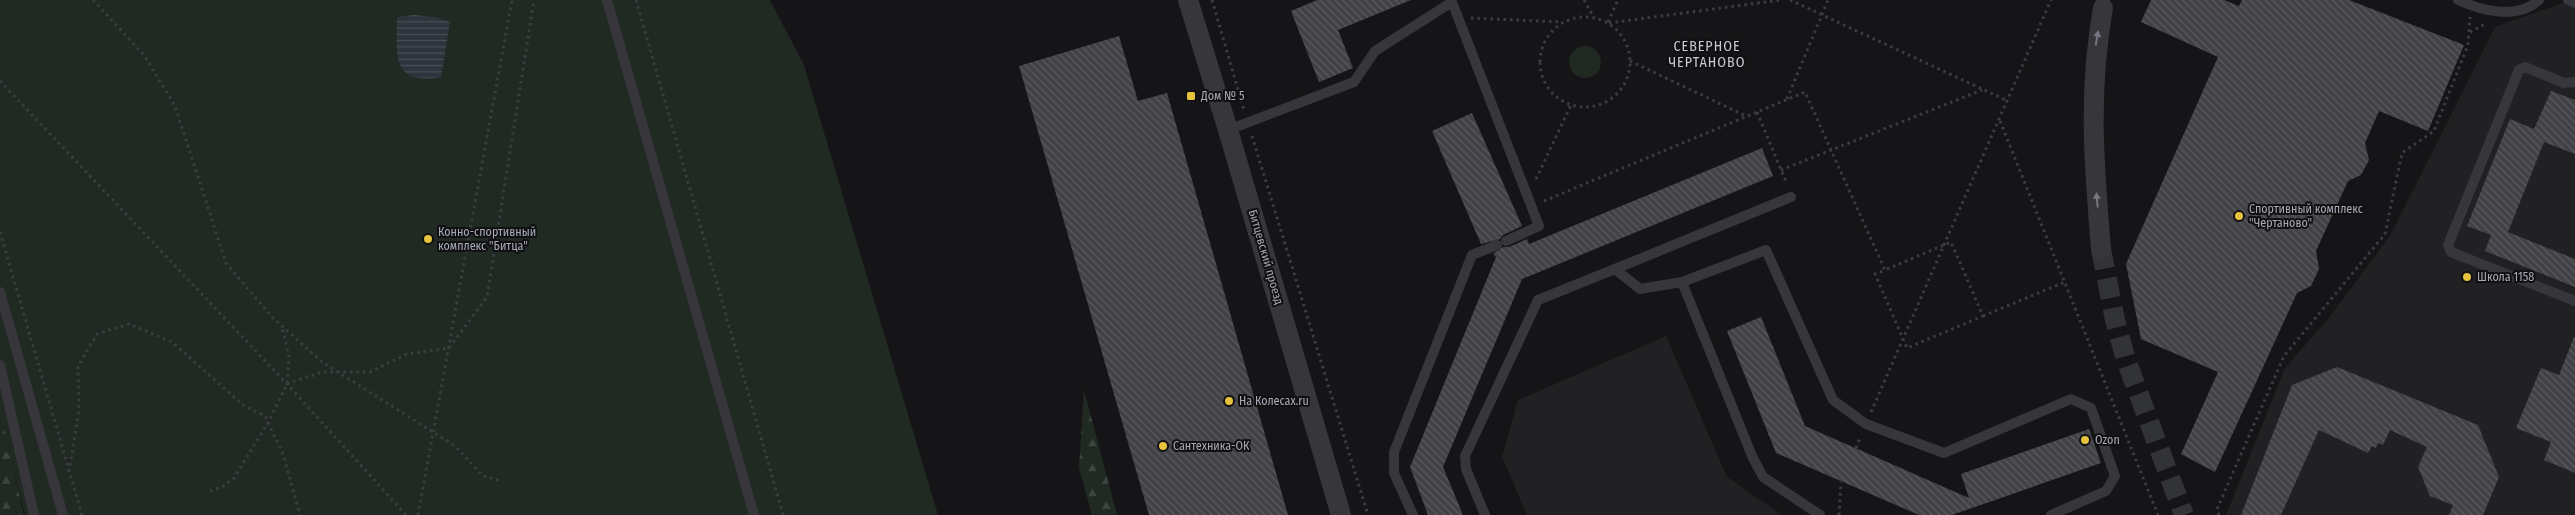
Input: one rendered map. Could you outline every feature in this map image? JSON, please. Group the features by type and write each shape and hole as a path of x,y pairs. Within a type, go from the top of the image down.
{"street":[{"name":"Битцевский проезд","path":"1188,0 1341,515"},
{"path":"2101,249 2094,155 2092,86 2103,8"}],"lane":[{"path":"607,0 754,515"},
{"path":"2458,0 2470,6 2507,13 2522,10 2539,0"},
{"path":"2568,0 2575,3"},
{"path":"1228,130 1248,124 1354,82 1374,51 1453,1 1539,226 1472,255 1394,452 1394,473 1412,515"},
{"path":"2575,82 2564,83 2525,67 2519,70 2448,245 2451,252 2575,300"},
{"path":"1485,515 1466,469 1465,456 1538,300 1791,197"},
{"path":"1615,269 1640,289 1682,282 1766,250 1833,400 1866,424 1944,453 2071,399 2091,408 2115,476 2106,491 2051,515"},
{"path":"1682,282 1752,456 1763,477 1820,515"},
{"path":"0,292 63,515"},
{"path":"0,365 34,515"}],"path":[{"path":"93,0 144,55 174,106 226,263 282,326 322,362 455,446 483,476 502,481"},
{"path":"418,515 512,0"},
{"path":"287,384 322,372 370,372 406,354 449,348 487,297 534,0"},
{"path":"636,0 783,515"},
{"path":"1212,0 1368,515"},
{"path":"1584,0 1594,17"},
{"path":"1608,23 1618,0"},
{"path":"1608,23 1782,0"},
{"path":"1790,0 2008,101"},
{"path":"1786,100 1828,0"},
{"path":"1856,448 2051,0"},
{"path":"2219,515 2217,509 2284,356 2385,234 2402,153 2434,131 2468,45 2470,6"},
{"path":"1578,17 1594,17 1608,23 1620,33 1628,47 1630,61 1625,82 1612,98 1599,105 1585,107 1571,105 1558,99 1548,89 1542,76 1539,61 1542,45 1550,32 1563,22 1578,17"},
{"path":"1459,18 1563,22"},
{"path":"1630,61 1747,116"},
{"path":"0,81 287,384 406,515"},
{"path":"1757,112 1781,170 1983,90"},
{"path":"1530,201 1805,92 1885,270"},
{"path":"1530,201 1571,105"},
{"path":"2000,120 2158,515"},
{"path":"0,232 82,515"},
{"path":"1983,316 1951,242 1875,274 1907,348 2065,282"},
{"path":"70,472 79,411 78,366 97,334 129,324 172,342 243,406 266,416 282,454 300,515"},
{"path":"210,491 222,487 234,478 269,421 287,384 289,356 282,326"},
{"path":"1839,515 1841,482"}],"shaded area":[{"name":"Школа 1158","path":"2565,2 2575,6 2575,515 2226,515 2285,368 2328,319 2390,236 2495,27"},
{"path":"414,15 434,17 450,22 441,77 424,78 413,76 405,71 400,64 397,54 397,17"},
{"path":"1666,336 1727,477 1782,515 1527,515 1502,457 1518,400"}],"green space":[{"name":"Конно-спортивный комплекс \"Битца\"","path":"0,0 770,0 804,65 938,515 25,515 0,412"},
{"path":"1585,46 1591,47 1596,51 1600,56 1600,68 1596,73 1591,77 1585,78 1579,77 1574,73 1570,68 1569,62 1570,56 1574,51 1579,47"},
{"path":"1084,390 1117,515 1092,515 1079,468"},
{"path":"0,406 1,413 24,515 0,515"}],"building":[{"path":"1317,0 1411,0 1338,30 1353,68 1319,82 1291,11"},
{"name":"Спортивный комплекс \"Чертаново\"","path":"2151,0 2224,0 2239,6 2242,0 2349,0 2464,45 2428,131 2379,111 2365,143 2369,160 2361,175 2348,181 2316,251 2319,269 2311,286 2297,293 2215,472 2181,454 2218,372 2141,339 2126,264 2218,57 2141,22"},
{"path":"1119,36 1138,101 1167,93 1288,515 1149,515 1019,66"},
{"path":"2551,91 2575,100 2575,154 2544,142 2508,232 2575,259 2575,287 2485,251 2491,235 2467,226 2510,119 2534,129"},
{"path":"1472,113 1522,226 1503,235 1500,239 1481,244 1432,131"},
{"path":"1762,148 1773,176 1522,279 1443,467 1463,515 1428,515 1410,467 1496,257 1493,254 1503,247 1509,247 1527,239 1529,244"},
{"path":"1761,317 1805,426 1969,498 1961,474 2089,429 2101,463 1952,515 1919,515 1776,453 1727,331"},
{"path":"2574,337 2575,473 2544,460 2551,442 2516,428 2541,368 2559,375"},
{"path":"2337,367 2478,425 2499,477 2483,515 2449,515 2453,505 2430,496 2418,467 2427,447 2390,430 2383,445 2378,443 2376,448 2372,446 2368,453 2319,430 2281,515 2241,515 2292,385"}],"tunnel":[{"path":"2101,249 2115,320 2126,360 2184,515"}],"place":[{"name":"Дом № 5","path":"1191,96"},
{"name":"Спортивный комплекс \"Чертаново\"","path":"2239,216"},
{"name":"Конно-спортивный комплекс \"Битца\"","path":"428,239"},
{"name":"Школа 1158","path":"2467,277"},
{"name":"На Колесах.ru","path":"1229,401"},
{"name":"Ozon","path":"2085,440"},
{"name":"Сантехника-ОК","path":"1163,446"}],"district":[{"name":"СЕВЕРНОЕ ЧЕРТАНОВО","path":"1707,54"}]}
